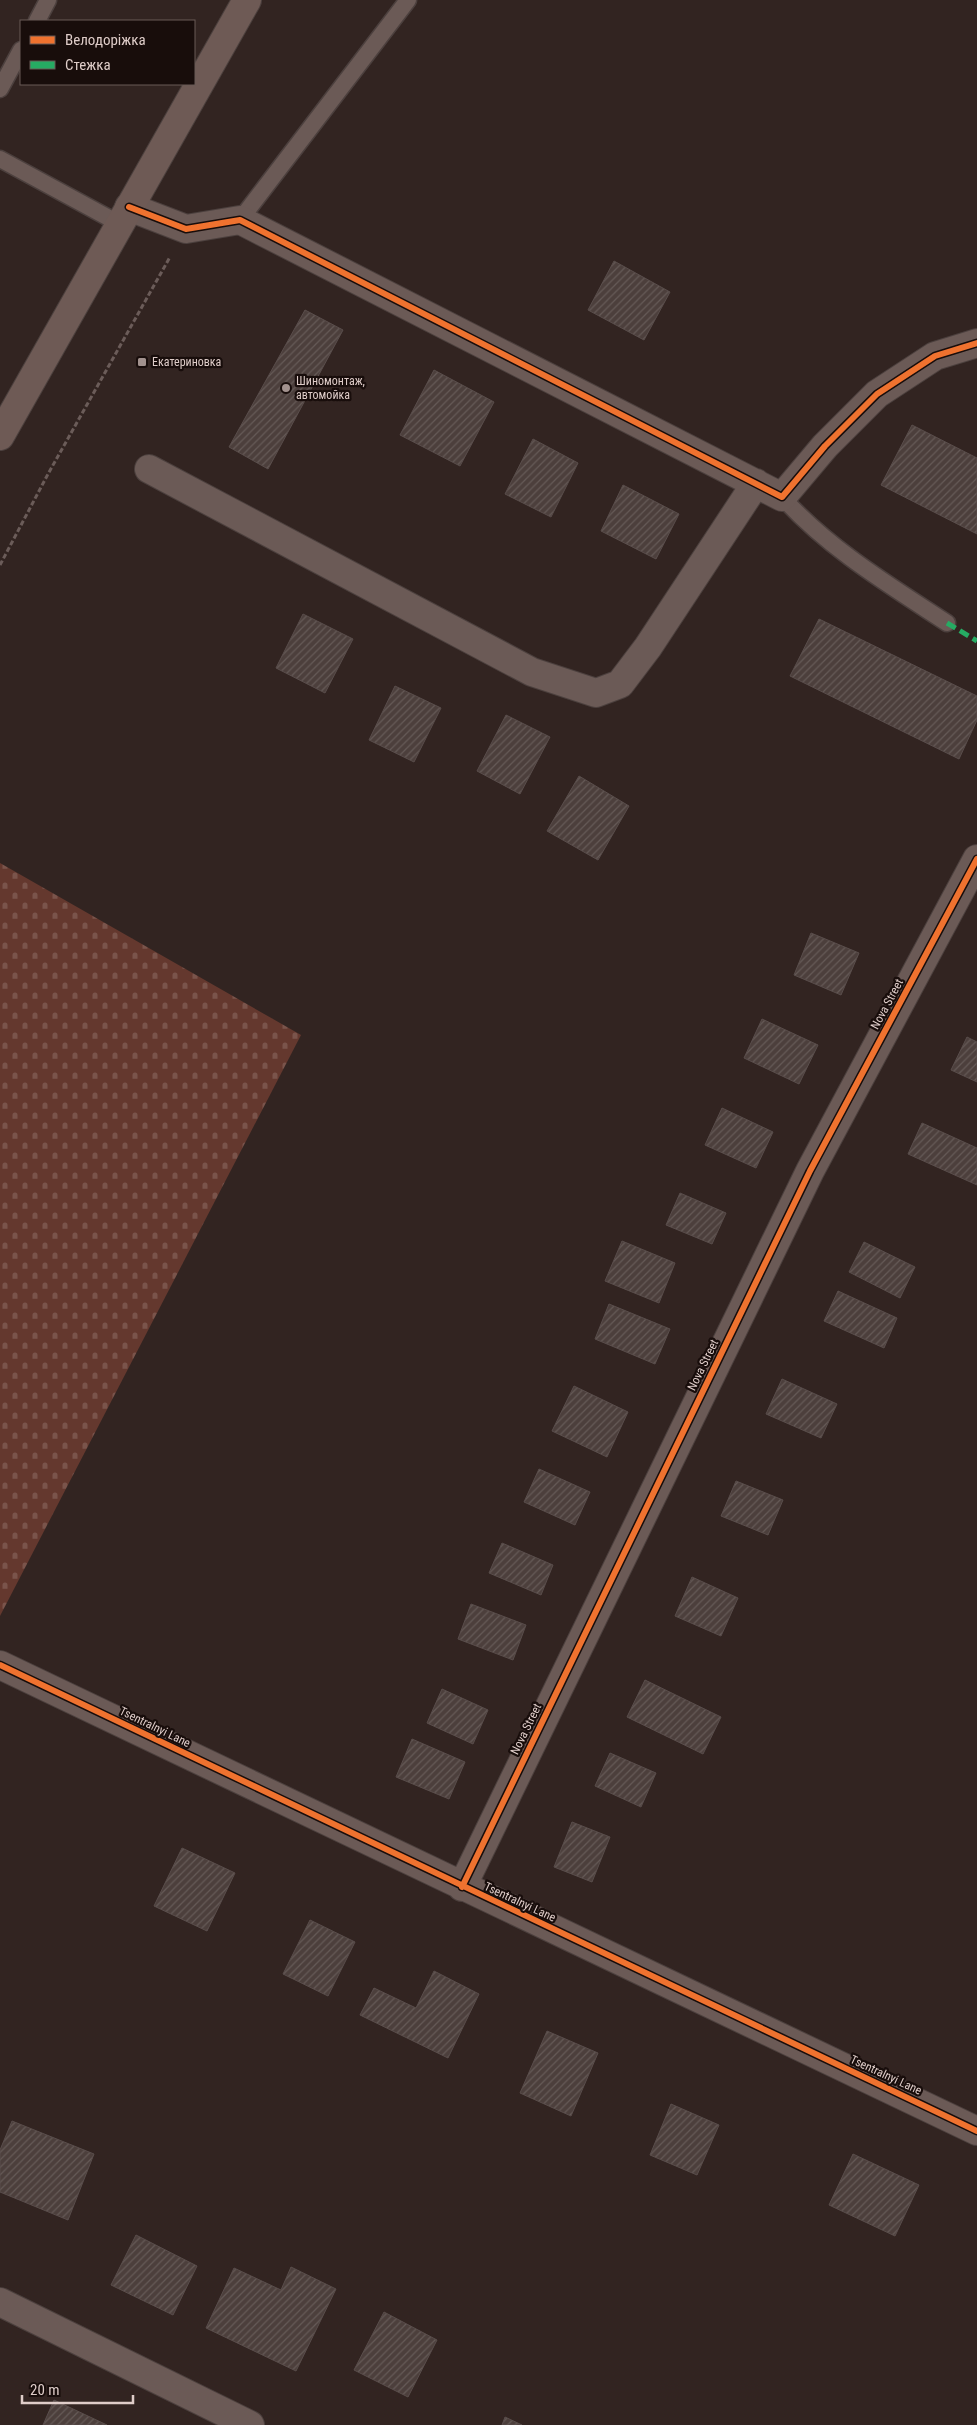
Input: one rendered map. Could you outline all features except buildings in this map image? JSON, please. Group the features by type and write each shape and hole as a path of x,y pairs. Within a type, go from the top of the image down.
{"main road":[{"path":"0,436 246,0"}],"street":[{"path":"124,216 186,229 240,220 782,497 826,446 877,394 935,356 977,343"},
{"path":"149,469 532,672 596,693 620,684 648,646 756,483"},
{"name":"Nova Street","path":"462,1887 810,1171 977,859"},
{"name":"Tsentralnyi Lane","path":"0,1665 462,1887 977,2130"},
{"path":"0,2302 250,2425"}],"lane":[{"path":"38,20 48,0"},
{"path":"240,220 408,0"},
{"path":"0,89 20,52"},
{"path":"0,159 124,216"},
{"path":"782,497 802,518 863,568 947,623"}],"path":[{"path":"0,565 48,474 186,229"}],"green space":[{"path":"0,863 301,1035 0,1616"}],"marked path":[{"path":"947,623 977,641"}],"cycle path":[{"path":"129,207 186,229 240,220 782,497 825,446 877,394 935,356 977,343"},
{"path":"462,1887 810,1171 977,859"},
{"path":"0,1665 977,2131"}],"place":[{"name":"Екатериновка","path":"142,362"},
{"name":"Шиномонтаж, автомойка","path":"286,388"}]}
